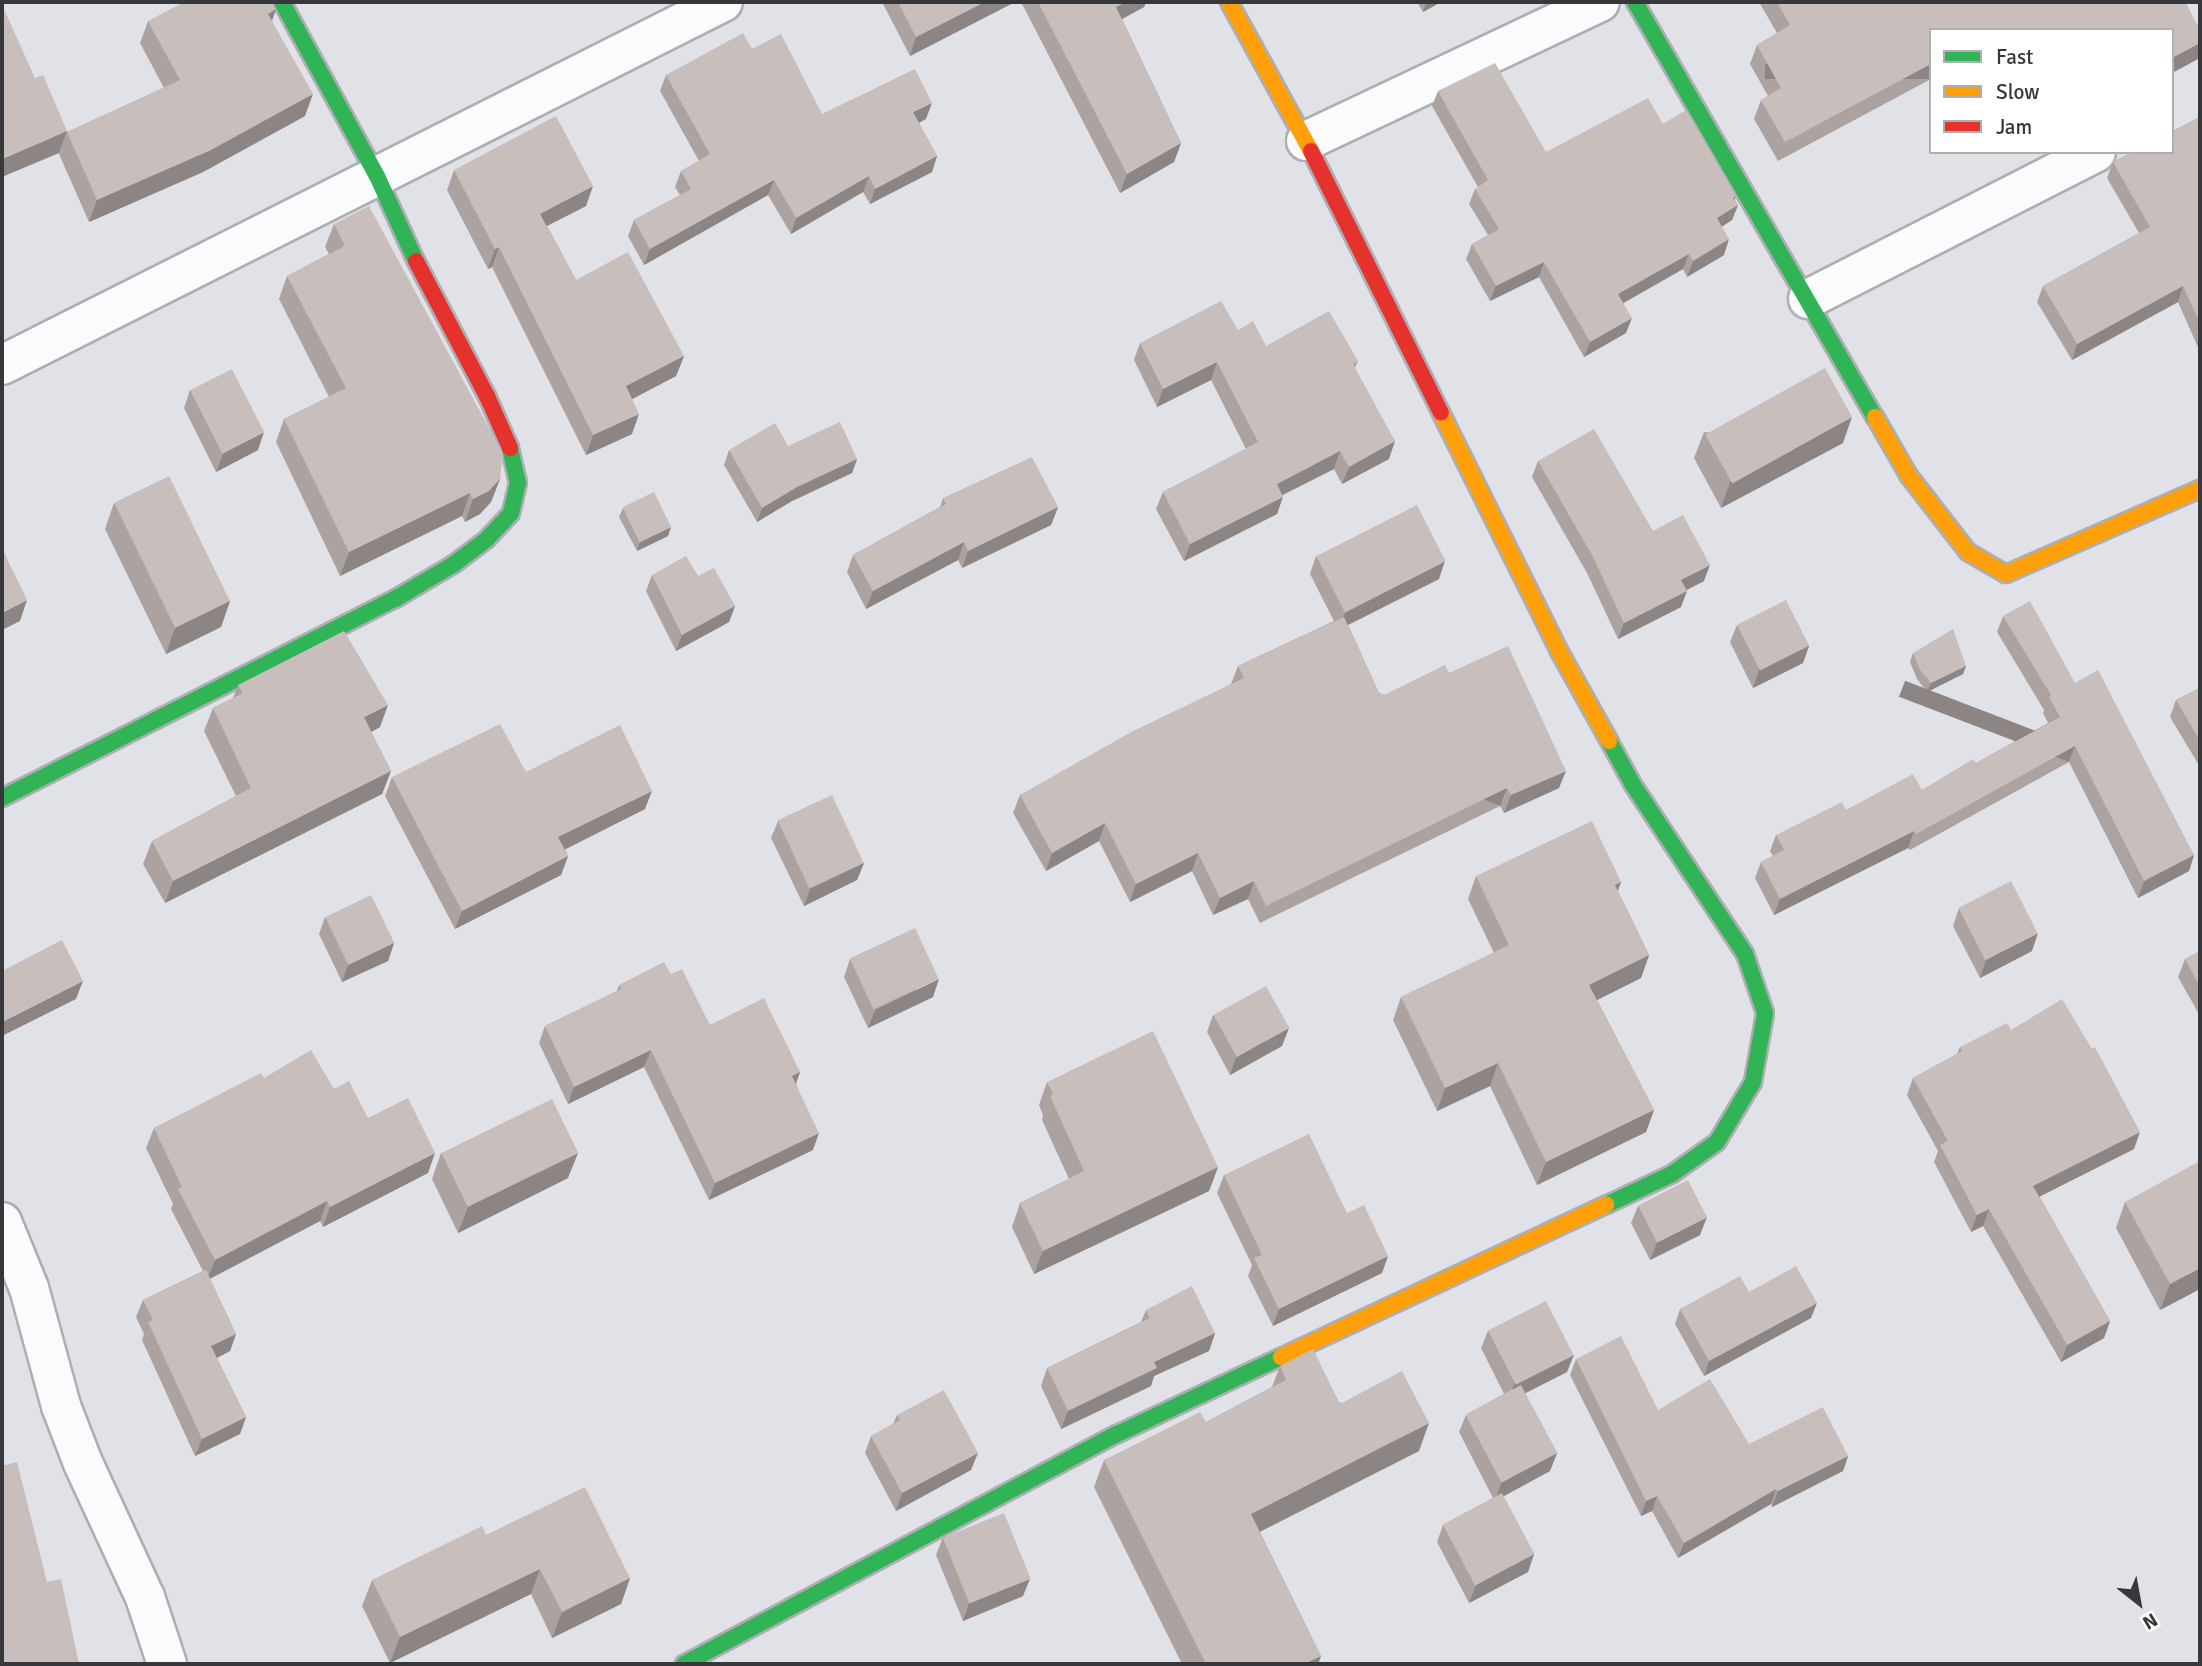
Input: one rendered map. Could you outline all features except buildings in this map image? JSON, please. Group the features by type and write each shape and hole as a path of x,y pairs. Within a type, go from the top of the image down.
{"street":[{"path":"2,798 395,599 454,564 487,539 511,513 518,483 510,448 487,396 430,293 377,176 282,2"},
{"path":"2,365 723,2"},
{"path":"684,1664 1115,1435 1672,1174 1717,1142 1753,1082 1765,1013 1745,954 1632,783 1559,651 1306,141 1229,2"},
{"path":"1306,141 1600,2"},
{"path":"1635,2 1909,476 1968,552 2006,574 2200,489"},
{"path":"1808,299 2092,154"},
{"path":"2,1222 29,1288 61,1406 83,1463 145,1597 167,1664"}],"traffic: fast":[{"path":"282,2 377,176 416,261"},
{"path":"1635,2 1875,417"},
{"path":"2,798 395,599 454,564 487,539 511,513 518,483 510,448"},
{"path":"1606,1205 1672,1174 1717,1142 1753,1082 1765,1013 1745,954 1632,783 1609,741"},
{"path":"684,1664 1115,1435 1281,1357"}],"traffic: slow":[{"path":"1229,2 1311,151"},
{"path":"1441,413 1559,651 1609,741"},
{"path":"1875,417 1909,476 1968,552 2006,574 2200,489"},
{"path":"1281,1357 1606,1205"}],"traffic: jam":[{"path":"1311,151 1441,413"},
{"path":"416,261 487,396 510,448"}]}
